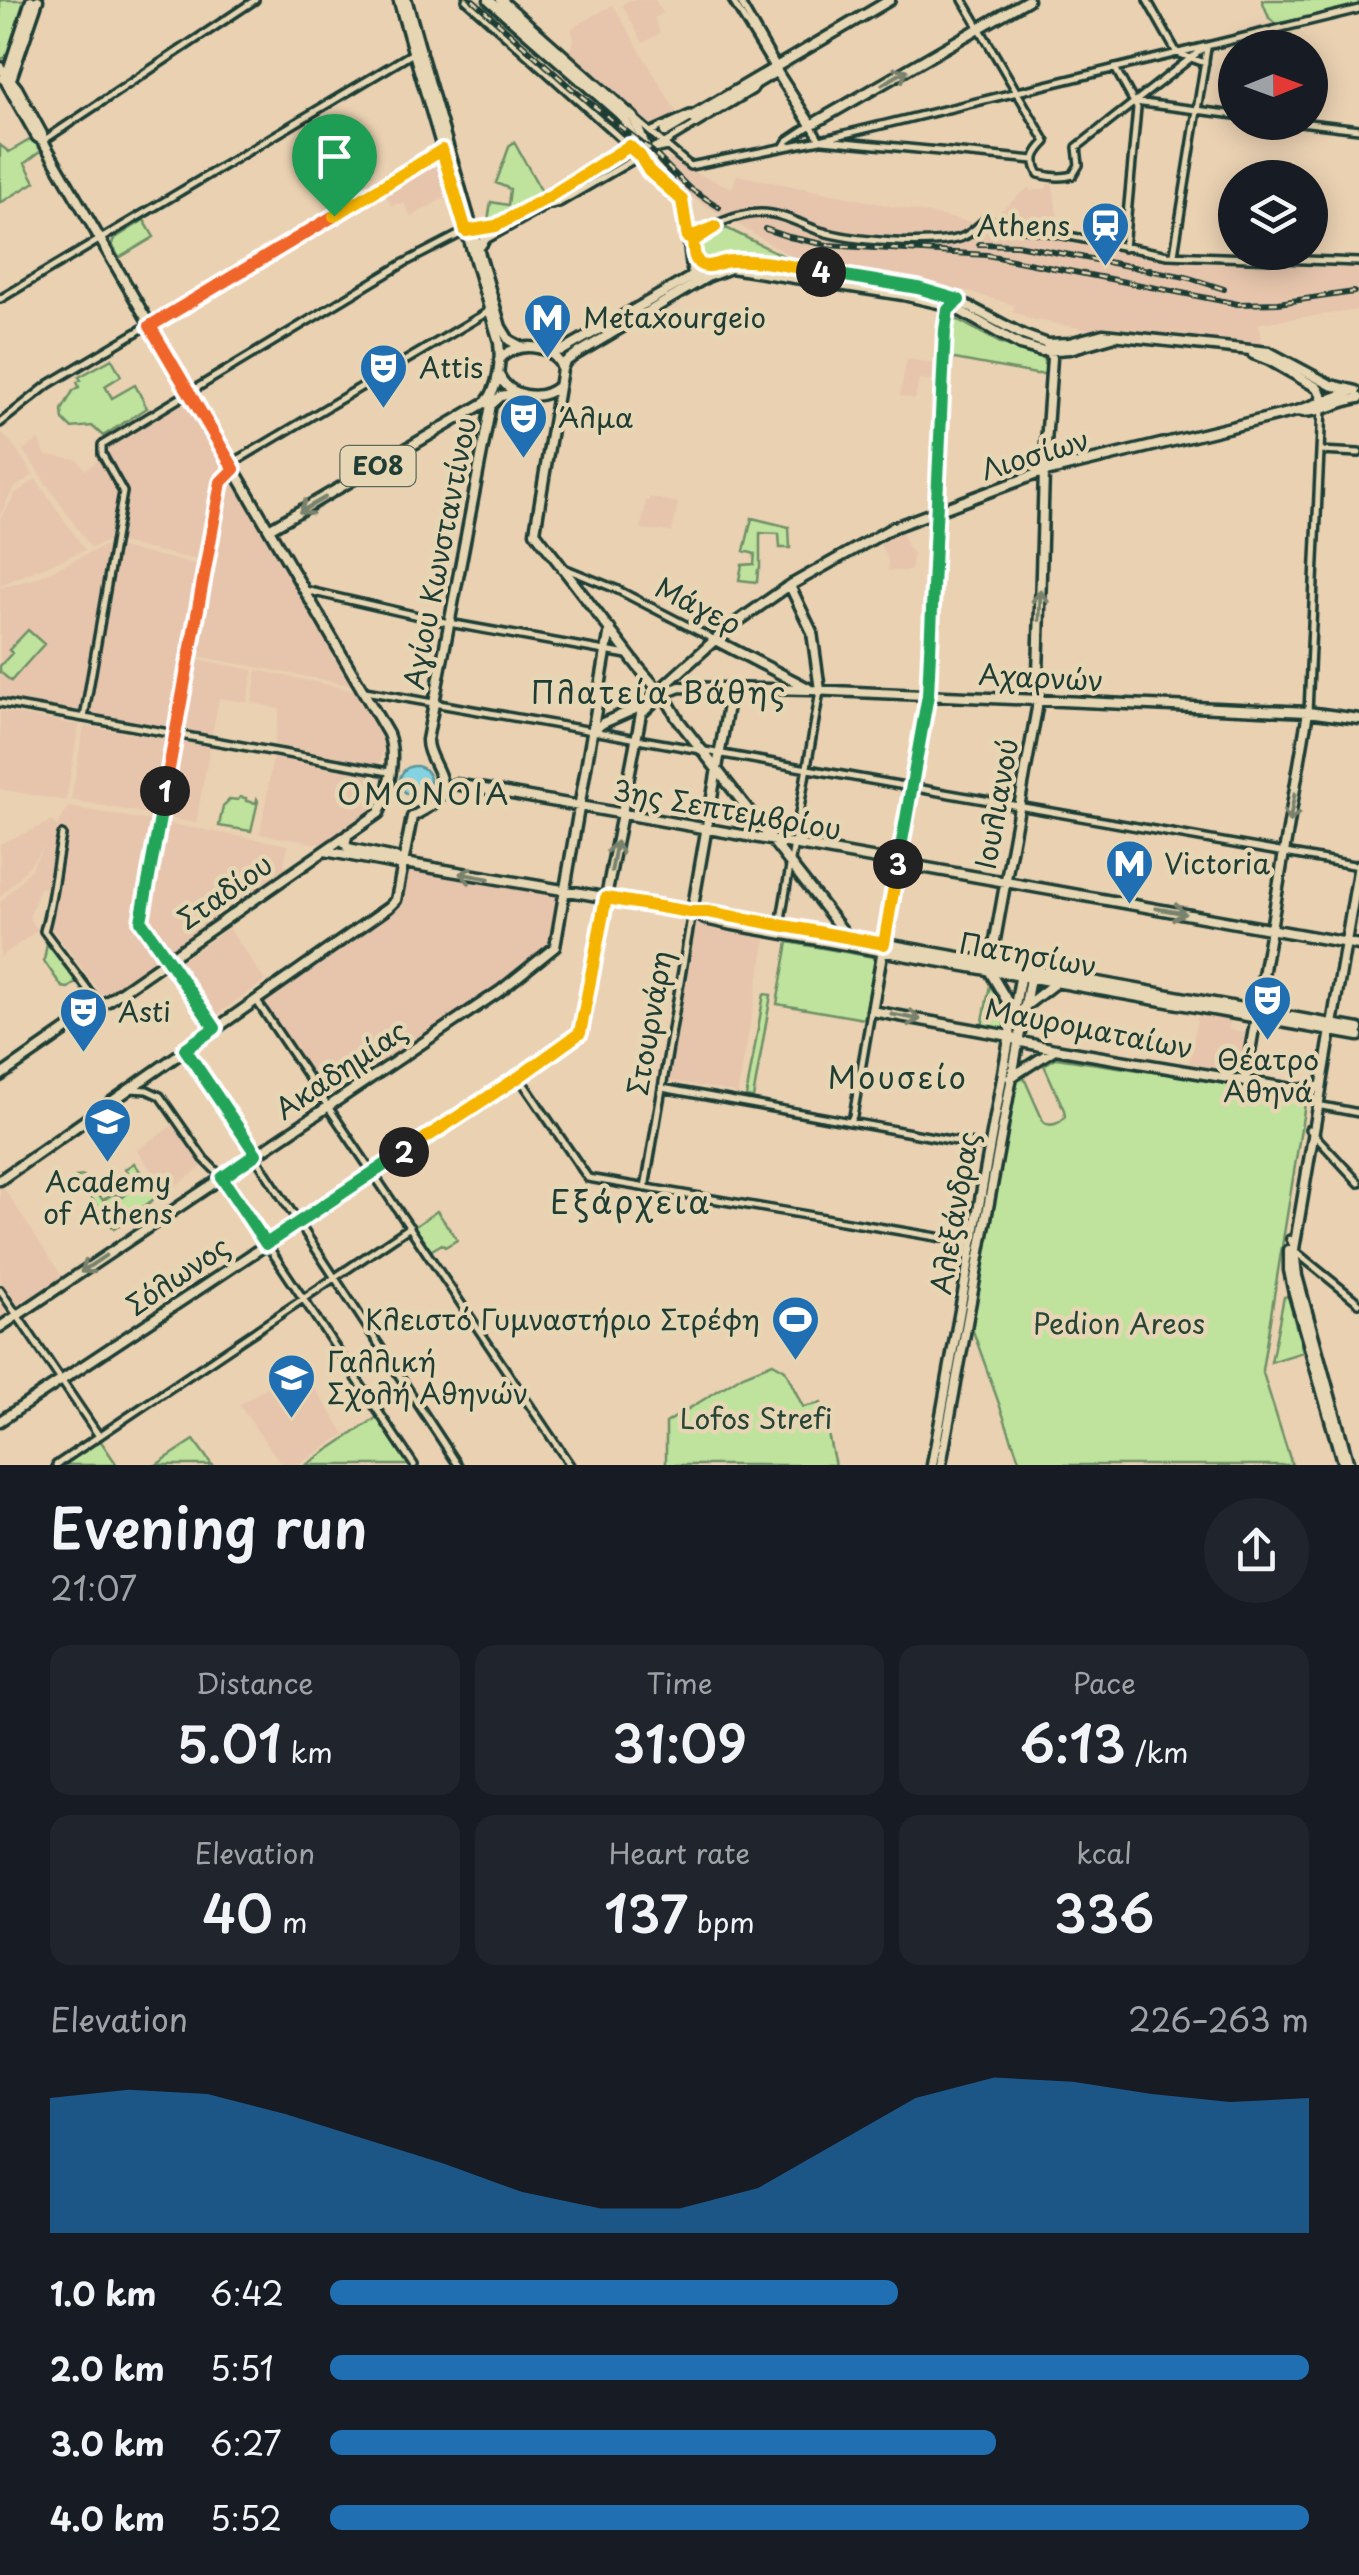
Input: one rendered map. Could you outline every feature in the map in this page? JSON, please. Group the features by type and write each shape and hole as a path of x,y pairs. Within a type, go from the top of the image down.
{"highway":[{"name":"ΕΟ8","path":"400,0 416,50"}],"main road":[{"path":"4,74 34,0"},
{"path":"34,0 4,74 37,137 390,738 393,750 389,772"},
{"path":"489,0 625,119 632,155 682,200 695,259 695,279"},
{"path":"500,0 633,117 653,164 686,197 695,279"},
{"path":"653,164 654,150 666,137 890,0"},
{"path":"776,69 810,125 1028,0"},
{"name":"ΕΟ8","path":"416,50 492,309 505,335 524,347"},
{"path":"469,230 496,226 632,155"},
{"path":"478,249 486,238 545,202"},
{"name":"ΕΟ8","path":"269,530 492,396 499,342 478,249 469,230"},
{"path":"695,259 709,267"},
{"path":"854,947 535,532 562,369 568,359 651,310 709,267 733,260 905,286 955,304 1050,348 1103,334 1269,352 1331,385 1358,393"},
{"path":"499,360 510,350 524,347 563,350 695,279 720,270 740,268 955,304"},
{"path":"651,310 661,317"},
{"name":"Ιουλιανού","path":"990,967 1038,700 1050,348"},
{"path":"1238,350 1267,359 1318,388 1322,405"},
{"path":"552,352 562,369"},
{"path":"497,371 504,384 518,393 551,402 555,414"},
{"path":"540,396 554,391 560,383"},
{"name":"Αγίου Κωνσταντίνου","path":"442,790 440,772 427,750 426,740 491,405 501,396 518,393"},
{"name":"Λιοσίων","path":"659,694 671,678 714,640 790,586 855,547 936,510 1044,472 1298,412 1358,393"},
{"path":"790,586 812,632 816,690"},
{"path":"566,892 610,629"},
{"name":"Μάγερ","path":"714,640 816,690"},
{"path":"770,689 774,670"},
{"path":"644,673 654,679 671,678"},
{"name":"Αχαρνών","path":"659,694 680,688 816,690 1308,712 1359,719"},
{"name":"Στουρνάρη","path":"692,912 731,688"},
{"path":"593,731 659,694"},
{"path":"606,898 641,713 659,694"},
{"path":"659,694 678,719"},
{"path":"872,1011 928,695"},
{"path":"648,706 669,710"},
{"path":"596,710 610,720"},
{"path":"1245,1081 1308,712"},
{"name":"Σταδίου","path":"0,1076 378,814 389,772"},
{"name":"3ης Σεπτεμβρίου","path":"442,790 458,784 1359,945"},
{"path":"714,787 730,785"},
{"path":"0,1180 391,905 398,896 411,823 415,814 433,805 442,790"},
{"path":"348,834 348,848 396,858 404,864"},
{"path":"324,850 404,864"},
{"name":"Πατησίων","path":"404,864 708,912 847,937 883,948 1359,1032"},
{"path":"1346,1465 1288,1264 1359,866"},
{"name":"Ακαδημίας","path":"0,1327 506,987 555,947 566,892"},
{"name":"Σόλωνος","path":"0,1421 580,1033 606,898"},
{"name":"Πατησίων","path":"692,912 716,922 854,947 883,948"},
{"path":"823,933 831,927 830,916"},
{"path":"990,967 1014,1013"},
{"name":"Πατησίων","path":"1026,974 1055,983 1256,1014"},
{"name":"Αλεξάνδρας","path":"932,1465 1014,1038 1024,1007 1026,974"},
{"name":"Αλεξάνδρας","path":"994,1148 1010,1078 1014,1013 1026,974"},
{"path":"1024,1007 1055,983"},
{"name":"Μαυροματαίων","path":"872,1011 1014,1038 1055,1050 1298,1090 1321,1086"},
{"path":"1010,1078 1055,1050"},
{"name":"Μαυροματαίων","path":"1298,1090 1315,1104"},
{"name":"Αλεξάνδρας","path":"941,1465 976,1244"}],"street":[{"path":"42,141 255,0"},
{"path":"466,0 632,155"},
{"path":"736,0 776,69"},
{"path":"963,0 1046,142 1034,160 1043,175 1071,176 1079,165 1077,146 1208,45"},
{"path":"1147,0 1177,52 1205,64"},
{"path":"633,117 649,132 666,137 690,166 820,140 1359,10"},
{"path":"1174,256 1208,45"},
{"path":"0,300 416,50"},
{"path":"1115,68 1137,108 1124,248"},
{"path":"1135,102 1218,113"},
{"path":"784,146 810,125 820,140 1034,160"},
{"path":"1328,125 1359,129"},
{"path":"649,132 666,137"},
{"path":"850,132 850,144"},
{"path":"0,423 37,392 445,149"},
{"path":"690,240 741,216 768,213 819,230 873,240 965,236 985,220 1174,256 1359,262"},
{"path":"84,718 123,492 102,452 104,442 408,261 469,230"},
{"path":"928,695 945,330 947,315 955,304"},
{"path":"215,1028 141,921 221,482 233,467 492,309"},
{"path":"1308,712 1322,405"},
{"path":"1320,451 1359,453"},
{"name":"Μάγερ","path":"562,566 714,640"},
{"path":"304,590 449,623 630,656"},
{"path":"362,690 1359,866"},
{"path":"780,925 807,769 816,690"},
{"path":"0,702 389,772"},
{"path":"62,836 44,931 101,1007"},
{"name":"Στουρνάρη","path":"645,1188 692,912"},
{"path":"256,1000 570,1465"},
{"path":"850,1122 872,1011"},
{"path":"185,1049 458,1465"},
{"path":"519,1077 588,1178 976,1244"},
{"path":"662,1088 994,1148"},
{"path":"128,1089 147,1090 160,1096 204,1159 222,1177 414,1465"},
{"path":"1315,1104 1359,1113"},
{"path":"1311,1131 1359,1183"},
{"path":"56,1465 410,1227"},
{"path":"1292,1244 1359,1303"},
{"path":"0,1290 100,1436"}],"shaded area":[{"path":"630,0 655,0 663,13 654,18 660,33 643,43 622,5"},
{"path":"613,5 678,115 654,129 569,53 574,41 572,28"},
{"path":"441,158 452,193 411,217 404,203 391,205 383,189"},
{"path":"670,159 732,188 737,175 1170,262 1218,264 1218,270 1359,268 1359,310 1259,323 1262,347 1166,333 1095,331 1025,318 1013,313 1014,305 966,291 794,258 688,195 661,171"},
{"path":"1047,184 1053,184 1059,230 998,218 997,214 1029,187 1031,191 1047,188"},
{"path":"907,359 940,364 939,381 919,379 915,399 900,396"},
{"path":"187,396 226,466 221,469 206,562 117,542 126,489 104,450"},
{"path":"0,431 33,475 13,489 0,515"},
{"path":"38,440 46,455 78,460 85,470 102,458 121,491 113,539 91,548 23,450"},
{"path":"231,475 355,686 193,655 223,481"},
{"path":"36,479 85,550 0,585 0,519 16,493"},
{"path":"649,497 678,503 672,532 641,529"},
{"path":"901,530 913,553 911,571 888,571 888,559 878,541"},
{"path":"112,545 82,712 0,697 0,588 36,578"},
{"path":"116,547 205,566 177,728 87,713"},
{"path":"193,659 254,670 247,702 219,698 212,735 180,729"},
{"path":"257,670 357,691 385,738 380,764 274,745 280,709 252,703"},
{"path":"0,711 79,725 66,801 0,789"},
{"path":"84,726 210,746 196,823 71,800"},
{"path":"273,758 378,777 373,811 325,845 260,834"},
{"path":"69,807 157,822 138,922 162,956 104,998 46,920 48,889 40,887 29,918 38,930 0,957 0,903 30,870 45,845 0,897 0,844 52,821 57,826"},
{"path":"165,823 288,845 284,863 288,869 168,952 146,919"},
{"path":"405,867 562,894 554,945 502,987 326,1099 260,1003 393,905"},
{"path":"692,922 766,938 737,1096 733,1092 665,1080"},
{"path":"229,928 265,981 213,1017 177,964"},
{"path":"1198,1014 1231,1018 1229,1030 1250,1034 1245,1059 1224,1056 1221,1071 1189,1065"},
{"path":"173,1125 202,1167 167,1192 137,1150"},
{"path":"3,1187 63,1278 0,1321 0,1188"},
{"name":"Γαλλική Σχολή Αθηνών","path":"300,1366 345,1434 298,1465 282,1465 239,1405"}],"green space":[{"path":"0,0 28,0 11,52 0,59"},
{"path":"1262,0 1359,0 1359,7 1275,24"},
{"path":"33,138 41,151 25,163 35,182 0,203 0,145 9,152"},
{"path":"514,142 543,194 488,221 491,202 508,205 510,189 496,183"},
{"path":"144,220 154,237 119,258 112,244 114,239"},
{"path":"726,228 782,255 779,258 726,254 708,261 700,259 697,242"},
{"path":"958,320 1002,344 1042,353 1047,374 949,358 951,322"},
{"path":"112,359 121,376 105,386 112,398 135,385 147,408 103,436 92,426 71,428 63,420 62,410 79,387 79,377"},
{"path":"752,518 789,527 790,548 780,548 779,534 760,533 757,582 739,580 742,565 754,564 755,554 744,551"},
{"path":"28,630 44,644 11,681 0,672 0,666"},
{"path":"240,797 258,801 251,831 219,826 223,806"},
{"path":"788,942 876,959 864,1019 777,1004"},
{"path":"47,943 67,970 71,968 80,980 68,988 62,987 44,961"},
{"path":"991,980 1004,1004 1007,1031 982,1026"},
{"path":"764,994 771,995 753,1098 746,1097"},
{"name":"Pedion Areos","path":"1056,1058 1297,1093 1303,1098 1262,1370 1292,1465 1024,1465 1018,1457 968,1317 1011,1085 1024,1078 1044,1123 1058,1123 1065,1117 1064,1110 1044,1065"},
{"path":"134,1163 158,1196 114,1229 76,1177 84,1176 103,1200 113,1194 123,1197 134,1187 125,1169"},
{"path":"437,1211 457,1240 430,1251 414,1227"},
{"path":"1288,1296 1303,1352 1271,1362 1284,1297"},
{"name":"Lofos Strefi","path":"773,1363 785,1370 803,1407 821,1403 835,1465 666,1465 666,1423 743,1375"},
{"path":"379,1416 411,1465 306,1465"},
{"path":"100,1440 117,1465 63,1465"},
{"path":"194,1440 212,1465 156,1465"}],"water":[{"path":"415,766 429,775 430,781 421,795 415,796 401,787 400,781 409,767"}],"tunnel":[{"path":"629,158 669,135"}],"railway":[{"path":"473,0 571,88 653,152 688,187 719,207"},
{"path":"765,229 827,245 987,255 1238,304 1278,303 1354,292"},
{"path":"979,244 1017,245 1186,277 1224,289"}],"place":[{"name":"Athens","path":"1105,268"},
{"name":"Metaxourgeio","path":"548,360"},
{"name":"Attis","path":"384,410"},
{"name":"Άλμα","path":"523,460"},
{"name":"Victoria","path":"1129,906"},
{"name":"Θέατρο Αθηνά","path":"1268,1042"},
{"name":"Asti","path":"83,1054"},
{"name":"Academy of Athens","path":"108,1164"},
{"name":"Κλειστό Γυμναστήριο Στρέφη","path":"795,1362"},
{"name":"Γαλλική Σχολή Αθηνών","path":"292,1420"}],"district":[{"name":"Πλατεία Βάθης","path":"659,694"},
{"name":"OMONOIA","path":"424,795"},
{"name":"Μουσείο","path":"898,1079"},
{"name":"Εξάρχεια","path":"631,1203"}],"route":[{"path":"629,146 649,171 682,200 688,238 715,227 693,241 695,259 700,264 709,267 733,260 806,270 918,288 959,300 946,316 928,695 884,944 606,898 580,1033 266,1244 222,1177 256,1154 185,1049 215,1028 141,921 221,482 234,469 150,326 334,216 442,150 466,231 489,228 547,198 629,146"}]}
